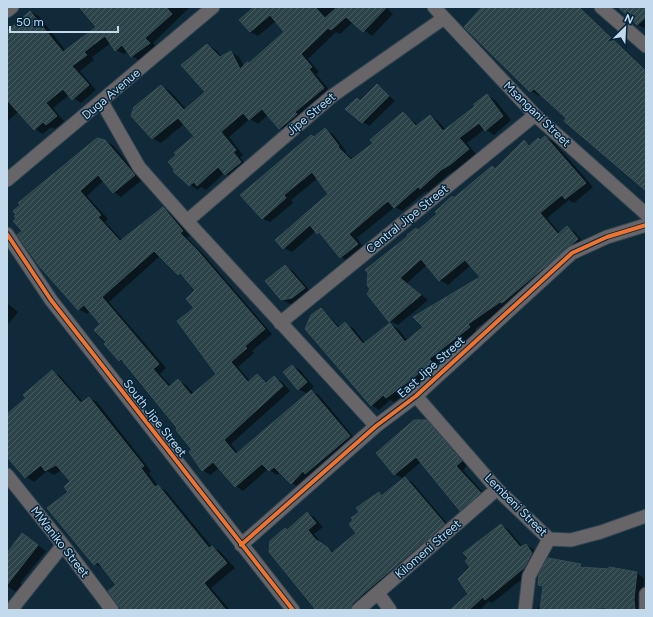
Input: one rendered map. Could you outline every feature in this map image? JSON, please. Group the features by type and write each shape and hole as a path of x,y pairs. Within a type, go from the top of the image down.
{"street":[{"path":"7,11 12,7"},
{"name":"Duga Avenue","path":"7,180 102,102 213,7"},
{"name":"Msangani Street","path":"434,7 535,115 646,214"},
{"path":"601,7 646,46"},
{"name":"Jipe Street","path":"187,222 332,96 444,18"},
{"path":"102,102 139,167 187,222 376,426"},
{"name":"Central Jipe Street","path":"280,323 535,115"},
{"name":"East Jipe Street","path":"241,545 376,426 416,396 572,253 607,237 646,225"},
{"name":"South Jipe Street","path":"7,234 51,300 241,545 294,610"},
{"name":"Lembeni Street","path":"416,396 496,489 549,539 571,540 601,532 646,516"},
{"name":"MWaniko Street","path":"7,475 63,545 112,610"},
{"name":"Kilomeni Street","path":"358,610 496,489"},
{"path":"525,610 529,576 549,539"},
{"path":"11,610 63,545"},
{"path":"378,593 390,610"},
{"path":"646,594 646,610"}],"building":[{"path":"79,7 166,7 172,14 145,38 150,43 131,57 122,45 115,51 105,36 84,52 87,55 72,66 89,85 72,100 63,89 46,103 57,116 46,125 43,122 34,130 7,100 7,31 30,11 63,52 96,27"},
{"path":"254,7 315,7 325,18 337,7 387,7 363,32 346,17 331,30 328,28 301,54 312,67 309,69 324,88 295,112 297,114 279,129 262,109 249,120 243,113 221,132 236,150 233,152 241,162 225,175 218,167 197,186 194,182 189,186 173,171 174,169 168,162 176,155 174,153 194,136 178,118 152,139 131,116 134,107 161,85 184,110 205,92 181,65 207,44 220,57 231,51 240,69 247,62 249,63 284,32 270,15 250,32 239,20"},
{"path":"482,7 579,7 646,71 646,191 564,121 566,118 534,89 530,92 464,27"},
{"path":"618,7 646,7 646,17 637,25"},
{"path":"377,84 389,96 362,123 345,109 357,98 360,101"},
{"path":"487,94 503,116 485,131 479,123 459,138 469,149 441,170 420,189 418,187 394,208 388,201 349,234 358,244 340,258 319,232 317,234 310,225 283,249 275,240 328,194 312,172 284,195 286,198 262,219 240,195 311,135 314,137 325,128 339,146 338,147 351,160 373,143 370,140 403,112 416,126 430,115 443,131 475,106 474,104"},
{"path":"545,136 586,183 565,199 562,195 540,213 558,234 567,226 578,239 502,303 500,302 468,324 470,327 429,359 432,362 413,378 386,398 383,395 371,406 305,329 311,315 321,308 338,328 345,322 363,344 390,323 405,342 423,327 413,317 480,277 465,260 439,281 421,259 400,278 421,295 389,322 367,294 370,289 367,285 368,273 365,270 416,228 418,230 437,214 435,212 452,196 454,198 492,166 495,169 524,140 529,146 538,138 540,140"},
{"path":"97,138 105,140 135,175 113,193 98,175 80,191 101,215 98,217 120,241 163,207 183,231 180,233 197,250 265,329 245,346 247,348 231,362 248,382 257,374 266,383 274,376 283,386 224,440 236,454 311,390 350,436 305,474 303,471 291,484 274,467 269,471 262,464 235,487 213,462 202,471 189,452 192,450 176,430 177,428 121,359 119,361 104,344 106,342 94,330 100,324 84,305 78,310 40,267 17,235 22,231 13,221 16,219 14,216 16,215 13,211 20,205 18,203","holes":["154,251 178,275 180,273 195,290 186,299 194,308 177,321 216,374 191,395 178,379 169,387 153,369 159,364 102,297"]},
{"path":"285,265 305,288 292,298 281,300 265,281"},
{"path":"292,365 307,382 298,390 283,372"},
{"path":"52,370 81,403 89,397 144,466 141,468 155,487 158,485 209,548 212,546 227,563 204,583 226,610 122,610 108,591 116,585 98,562 94,565 47,508 68,492 64,487 70,481 56,465 45,471 41,465 25,478 7,457 7,414 26,398 23,395"},
{"path":"414,420 427,420 462,461 456,466 481,493 460,511 416,457 394,475 376,453"},
{"path":"405,477 445,524 364,593 352,604 350,610 316,610 269,552 270,541 285,528 287,530 307,512 316,523 308,530 315,539 327,547 332,553 356,533 349,524 353,520 351,518 359,512 356,508 379,492 381,496"},
{"path":"501,524 520,547 526,544 532,553 524,568 485,600 483,597 469,610 450,610 468,594 458,579 470,567 465,561 468,558 463,553"},
{"path":"22,533 38,545 7,585 7,553"},
{"path":"548,558 581,564 580,567 609,569 609,567 637,572 634,599 635,610 606,610 606,608 540,610 543,586 538,585 539,573"}],"cycle path":[{"path":"241,545 376,426 416,396 572,253 607,237 646,225"},
{"path":"7,234 51,300 293,610"}]}
